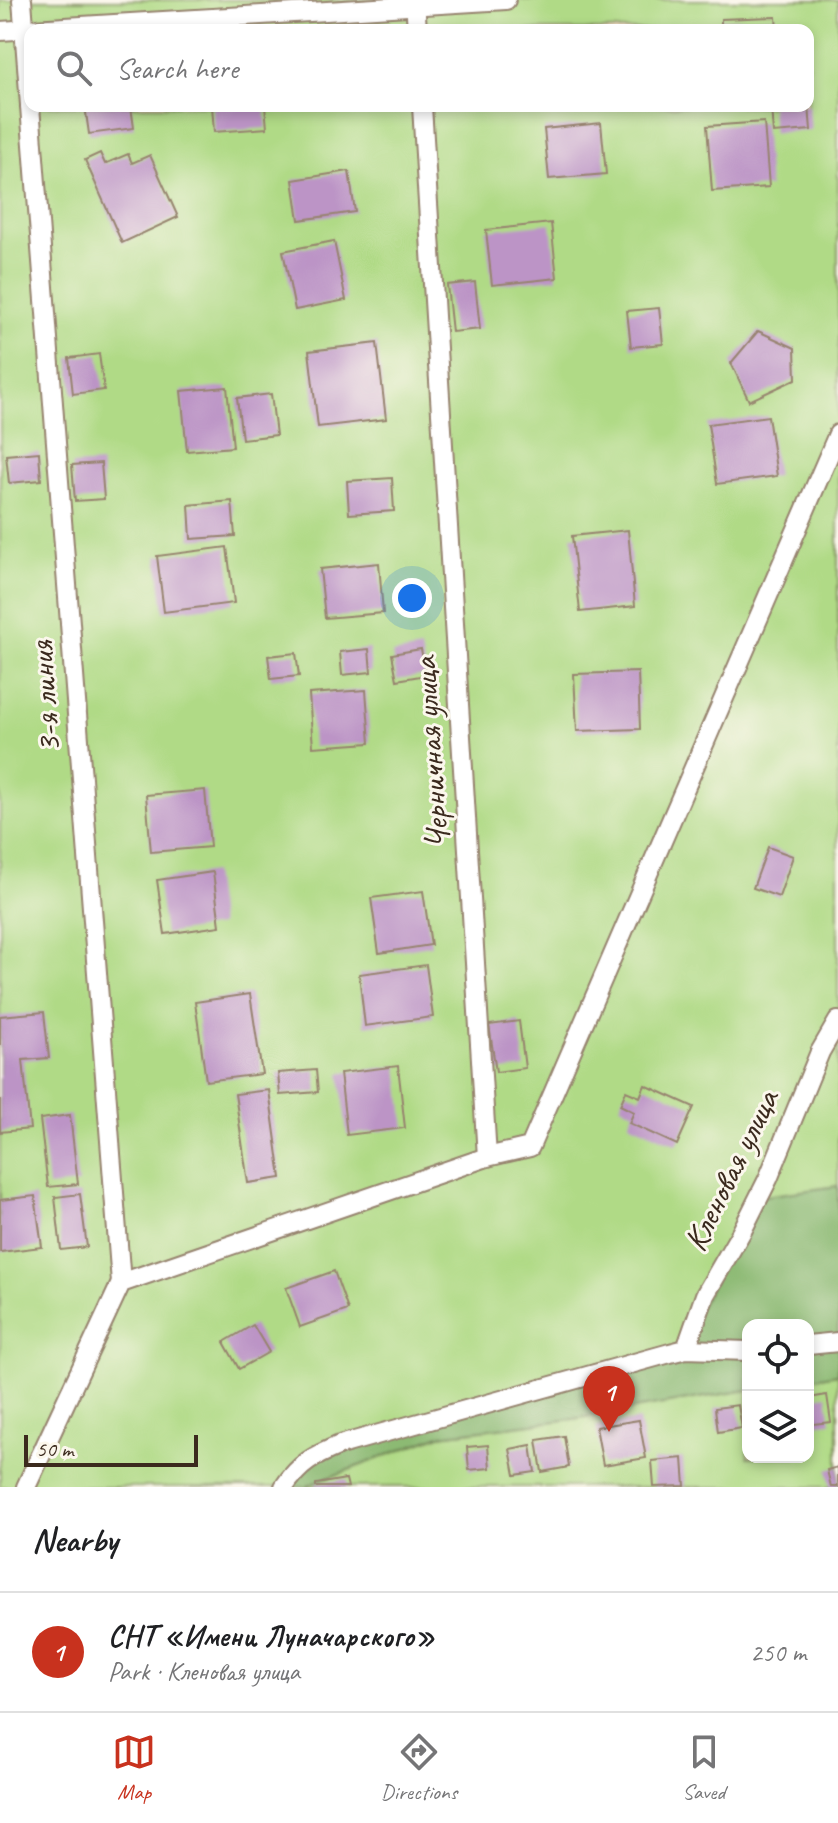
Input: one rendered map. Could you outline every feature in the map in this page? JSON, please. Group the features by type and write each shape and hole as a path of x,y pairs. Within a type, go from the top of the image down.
{"street":[{"name":"3-я линия","path":"22,0 24,29"},
{"path":"99,24 506,0"},
{"path":"416,3 417,24"},
{"path":"0,31 24,29"},
{"name":"3-я линия","path":"30,112 121,1283"},
{"name":"Черничная улица","path":"422,112 487,1157"},
{"path":"26,1487 121,1283 487,1157 530,1147 838,434"},
{"name":"Кленовая улица","path":"686,1349 705,1295 768,1179 829,1051 838,1021"},
{"path":"814,1344 838,1342"},
{"path":"284,1487 312,1457 340,1445 686,1349 742,1351"}],"green space":[{"path":"0,0 838,0 838,1186 757,1198 682,1346 284,1487 0,1487"},
{"path":"838,1186 838,1374 814,1378 814,1319 742,1319 742,1391 573,1419 440,1435 309,1487 284,1487 312,1457 677,1351 757,1197"},
{"path":"838,1374 838,1487 309,1487 440,1435 573,1419 742,1391 742,1463 814,1463 814,1378"}],"building":[{"path":"776,17 777,24 721,24 721,19"},
{"path":"86,112 132,112 134,128 89,134"},
{"path":"212,112 266,112 267,128 214,132"},
{"path":"771,112 810,112 811,130 773,133"},
{"path":"764,122 769,187 712,191 707,126"},
{"path":"601,123 606,174 549,179 544,129"},
{"path":"100,153 105,164 128,154 132,163 150,155 178,217 122,243 85,160"},
{"path":"349,171 355,212 299,220 293,180"},
{"path":"551,223 557,278 492,285 486,230"},
{"path":"334,241 346,300 295,310 283,251"},
{"path":"475,282 480,329 452,332 447,285"},
{"path":"659,308 663,344 631,347 627,311"},
{"path":"758,331 795,348 796,379 749,401 731,363"},
{"path":"377,343 386,419 318,427 309,351"},
{"path":"99,354 104,390 73,394 69,358"},
{"path":"227,387 233,447 187,451 181,391"},
{"path":"271,394 276,435 242,439 237,398"},
{"path":"768,416 777,476 717,484 708,424"},
{"path":"39,452 41,480 9,483 6,455"},
{"path":"101,463 104,499 75,501 72,465"},
{"path":"392,478 394,511 349,514 347,481"},
{"path":"232,501 235,536 191,539 189,505"},
{"path":"628,530 635,606 580,612 572,536"},
{"path":"227,547 234,603 164,612 157,556"},
{"path":"379,563 383,613 325,618 320,569"},
{"path":"369,649 371,672 342,675 340,652"},
{"path":"421,649 426,675 397,680 392,654"},
{"path":"296,653 299,676 271,679 268,656"},
{"path":"638,672 640,729 577,731 574,674"},
{"path":"366,690 370,743 313,747 309,694"},
{"path":"205,790 210,847 151,852 146,795"},
{"path":"768,847 793,856 779,897 753,888"},
{"path":"213,872 220,926 165,934 157,880"},
{"path":"423,891 431,945 379,953 371,898"},
{"path":"426,965 433,1017 365,1026 359,974"},
{"path":"250,994 262,1074 206,1081 195,1002"},
{"path":"44,1012 49,1058 23,1060 30,1129 0,1132 0,1016"},
{"path":"519,1021 525,1068 496,1072 489,1025"},
{"path":"398,1066 405,1128 347,1135 340,1073"},
{"path":"316,1070 318,1092 280,1095 278,1073"},
{"path":"645,1085 694,1107 677,1145 629,1123 634,1112 620,1105 626,1091 640,1097"},
{"path":"269,1090 281,1178 248,1183 235,1094"},
{"path":"70,1115 78,1184 48,1187 40,1119"},
{"path":"80,1194 87,1247 61,1250 55,1197"},
{"path":"35,1196 42,1247 0,1252 0,1200"},
{"path":"334,1271 348,1310 300,1327 286,1288"},
{"path":"253,1325 269,1352 239,1369 224,1342"},
{"path":"827,1395 831,1422 814,1424 814,1397"},
{"path":"738,1405 742,1428 718,1432 715,1408"},
{"path":"639,1420 646,1458 603,1465 596,1427"},
{"path":"564,1436 569,1467 542,1472 537,1440"},
{"path":"488,1445 490,1468 469,1470 467,1447"},
{"path":"531,1445 535,1472 515,1475 510,1449"},
{"path":"683,1458 685,1486 654,1487 652,1461"},
{"path":"838,1467 838,1487 831,1487 827,1470"},
{"path":"346,1479 348,1487 316,1487 316,1484"}],"place":[{"name":"СНТ «Имени Луначарского»","path":"609,1432"}]}
